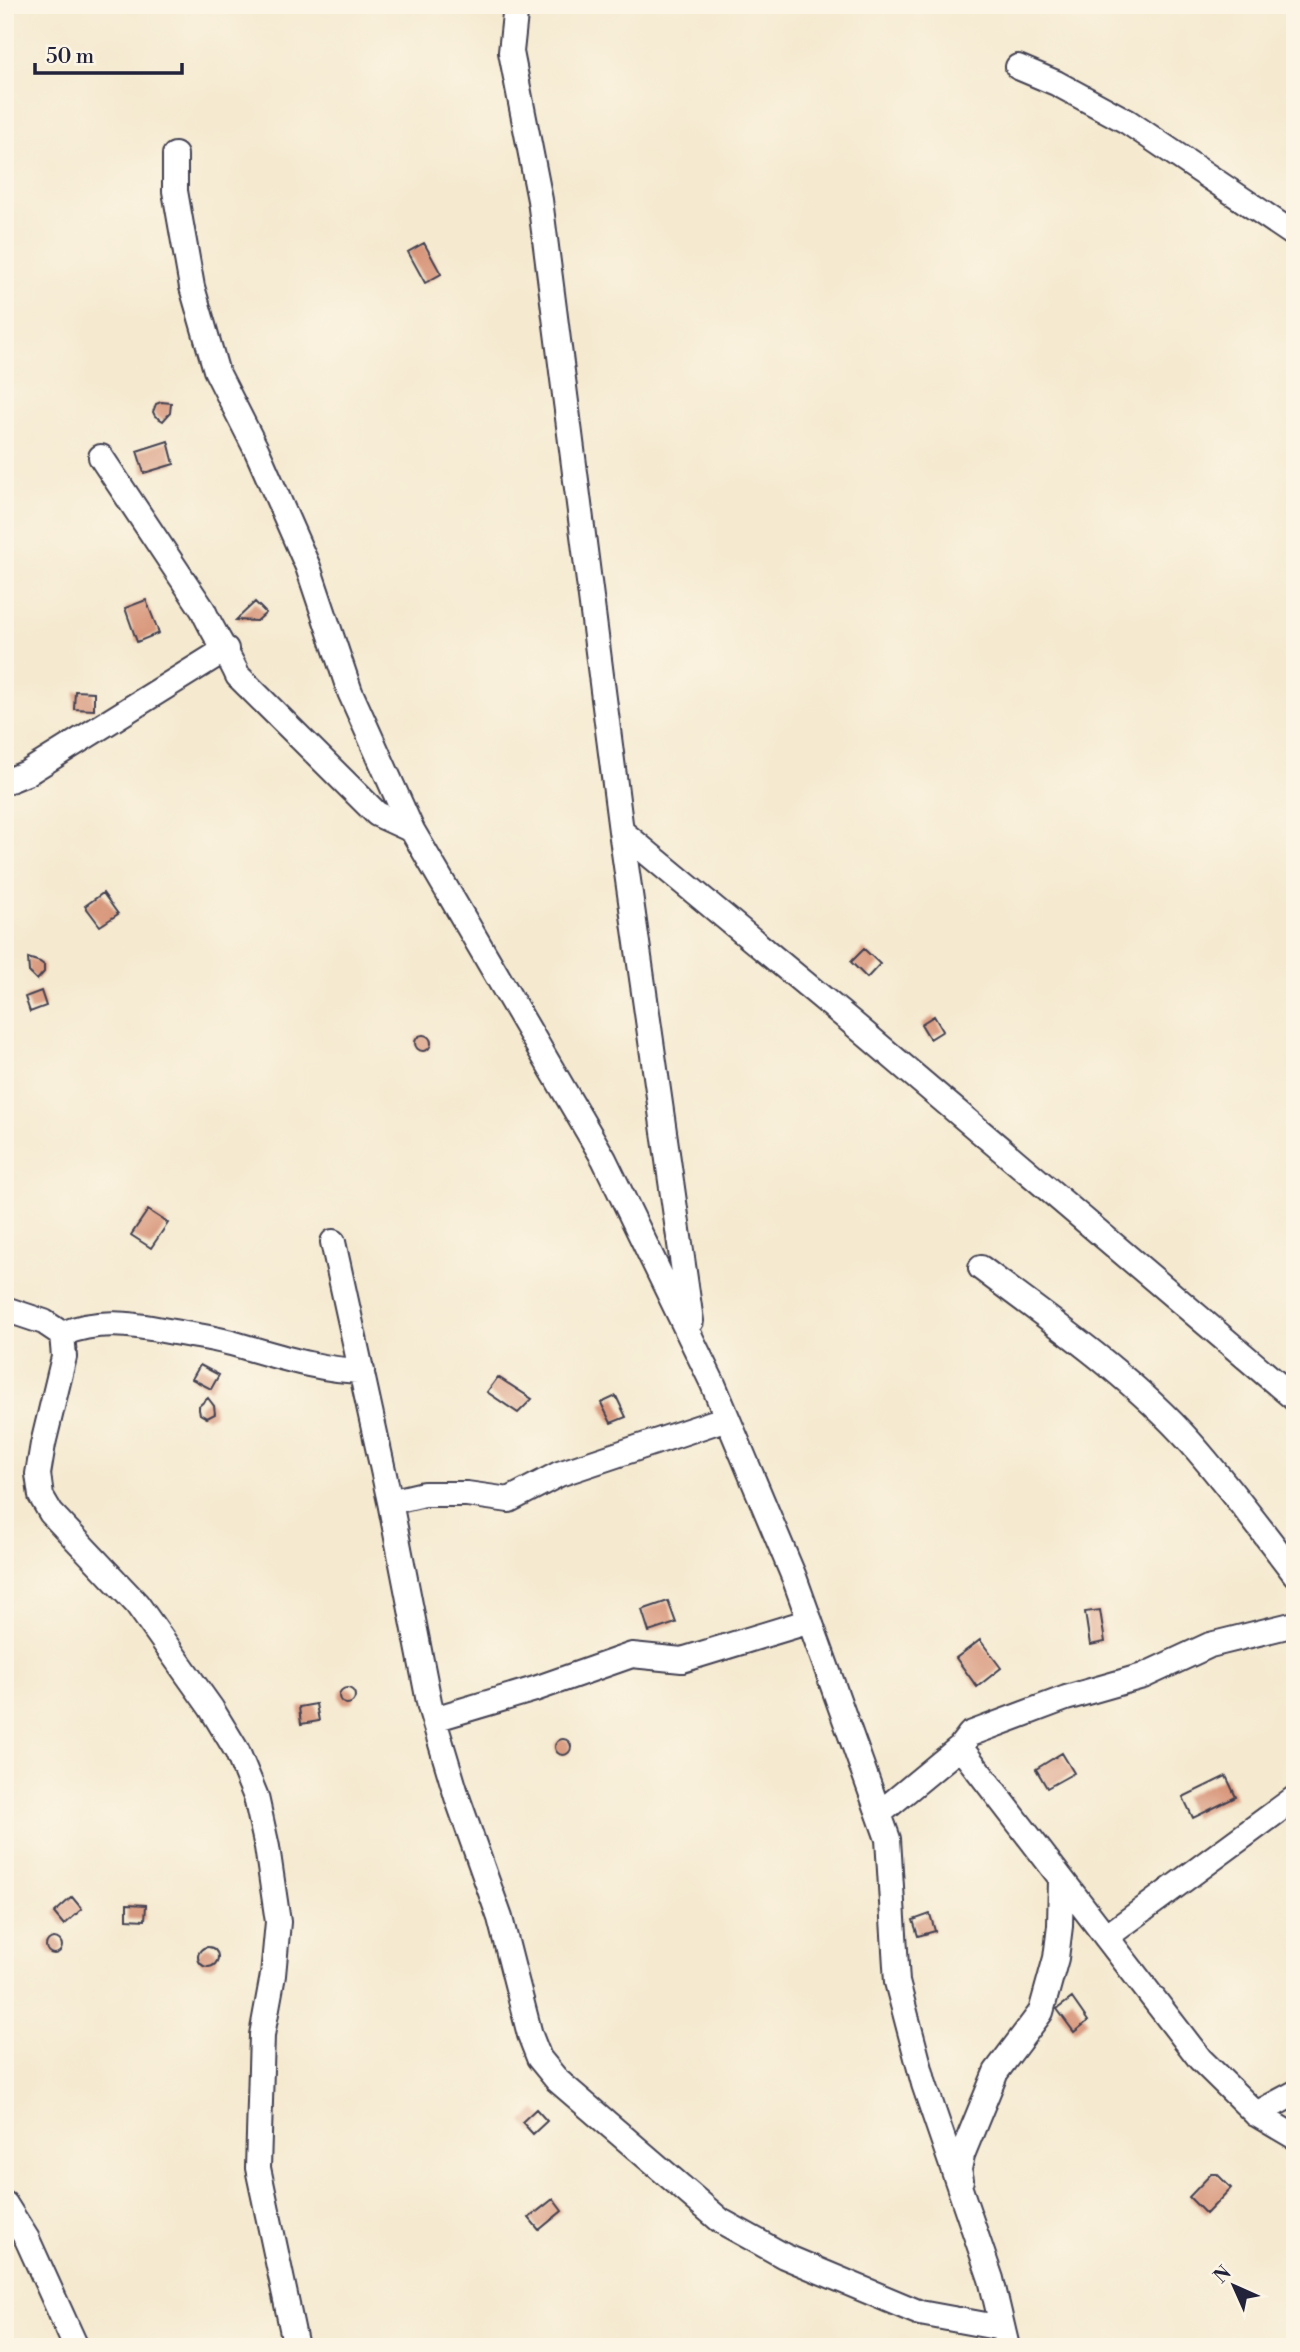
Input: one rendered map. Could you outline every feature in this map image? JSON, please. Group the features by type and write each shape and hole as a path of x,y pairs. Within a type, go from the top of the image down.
{"street":[{"path":"516,5 511,52 540,200 621,831 694,1344"},
{"path":"1017,68 1056,83 1128,122 1295,235"},
{"path":"175,155 174,191 192,288 216,370 257,451 308,567 350,692 412,830 604,1160 694,1344 810,1620 888,1839 897,1982 924,2084 991,2279 1004,2337 920,2313 784,2256 721,2221 557,2080 539,2058 530,2035 500,1918 457,1797 434,1719 333,1242"},
{"path":"101,457 203,610 212,631 226,649 239,676 377,814 412,830"},
{"path":"5,782 27,773 226,649"},
{"path":"621,831 860,1029 1295,1399"},
{"path":"981,1268 1135,1388 1190,1442 1244,1506 1295,1574"},
{"path":"5,1309 44,1322 62,1334"},
{"path":"62,1334 78,1327 101,1323 139,1326 228,1342 335,1370 362,1371"},
{"path":"62,1334 64,1357 38,1474 41,1496 51,1513 137,1604 211,1708 237,1751 256,1797 265,1834 278,1922 274,1975 262,2035 258,2168 296,2347"},
{"path":"390,1503 424,1494 467,1493 509,1500 559,1474 727,1418"},
{"path":"434,1719 535,1689 632,1655 682,1660 810,1620"},
{"path":"880,1813 960,1747 970,1734 1066,1698 1143,1676 1210,1646 1295,1624"},
{"path":"960,1747 1200,2059 1256,2114 1295,2137"},
{"path":"1106,1937 1295,1798"},
{"path":"966,2207 959,2169 962,2155 996,2073 1041,2012 1056,1958 1061,1879"},
{"path":"1256,2114 1295,2094"},
{"path":"5,2204 27,2239 76,2347"}],"building":[{"path":"424,243 441,274 425,283 408,252"},
{"path":"171,403 170,413 163,421 153,412 156,404"},
{"path":"168,441 174,464 144,473 137,451"},
{"path":"146,600 159,633 137,642 125,608"},
{"path":"255,602 266,613 257,621 236,620"},
{"path":"75,691 94,692 94,710 74,709"},
{"path":"103,893 118,914 100,926 85,906"},
{"path":"864,949 880,964 867,978 851,962"},
{"path":"28,958 44,965 44,972 37,980 29,972"},
{"path":"41,991 46,1006 30,1012 25,997"},
{"path":"934,1016 943,1031 930,1039 921,1024"},
{"path":"420,1035 426,1035 431,1043 429,1049 420,1051 415,1046 415,1040"},
{"path":"148,1210 168,1223 151,1248 131,1235"},
{"path":"200,1365 219,1375 211,1389 192,1379"},
{"path":"498,1377 532,1399 518,1413 487,1392"},
{"path":"616,1396 626,1417 611,1423 601,1403"},
{"path":"208,1398 214,1406 215,1414 207,1418 200,1414 199,1406"},
{"path":"668,1601 676,1623 649,1632 642,1610"},
{"path":"1100,1610 1105,1642 1090,1645 1085,1612"},
{"path":"980,1640 1001,1668 977,1687 956,1658"},
{"path":"344,1688 350,1688 355,1696 353,1702 344,1704 339,1699 339,1693"},
{"path":"316,1704 319,1721 301,1724 299,1707"},
{"path":"560,1739 566,1739 571,1747 569,1753 560,1755 555,1750 555,1744"},
{"path":"1062,1753 1074,1773 1047,1788 1036,1769"},
{"path":"1226,1776 1236,1797 1193,1818 1183,1797"},
{"path":"72,1897 82,1909 64,1925 54,1913"},
{"path":"127,1904 146,1905 145,1920 127,1919"},
{"path":"930,1914 935,1931 918,1936 913,1920"},
{"path":"54,1938 60,1940 60,1952 54,1954 48,1952 46,1946 48,1940"},
{"path":"208,1947 215,1950 218,1957 215,1964 208,1967 201,1964 198,1957 201,1950"},
{"path":"1072,1998 1088,2021 1074,2032 1057,2009"},
{"path":"536,2109 547,2121 533,2134 522,2122"},
{"path":"1211,2174 1217,2174 1231,2188 1206,2214 1189,2197"},
{"path":"553,2199 562,2211 539,2230 529,2218"}]}
